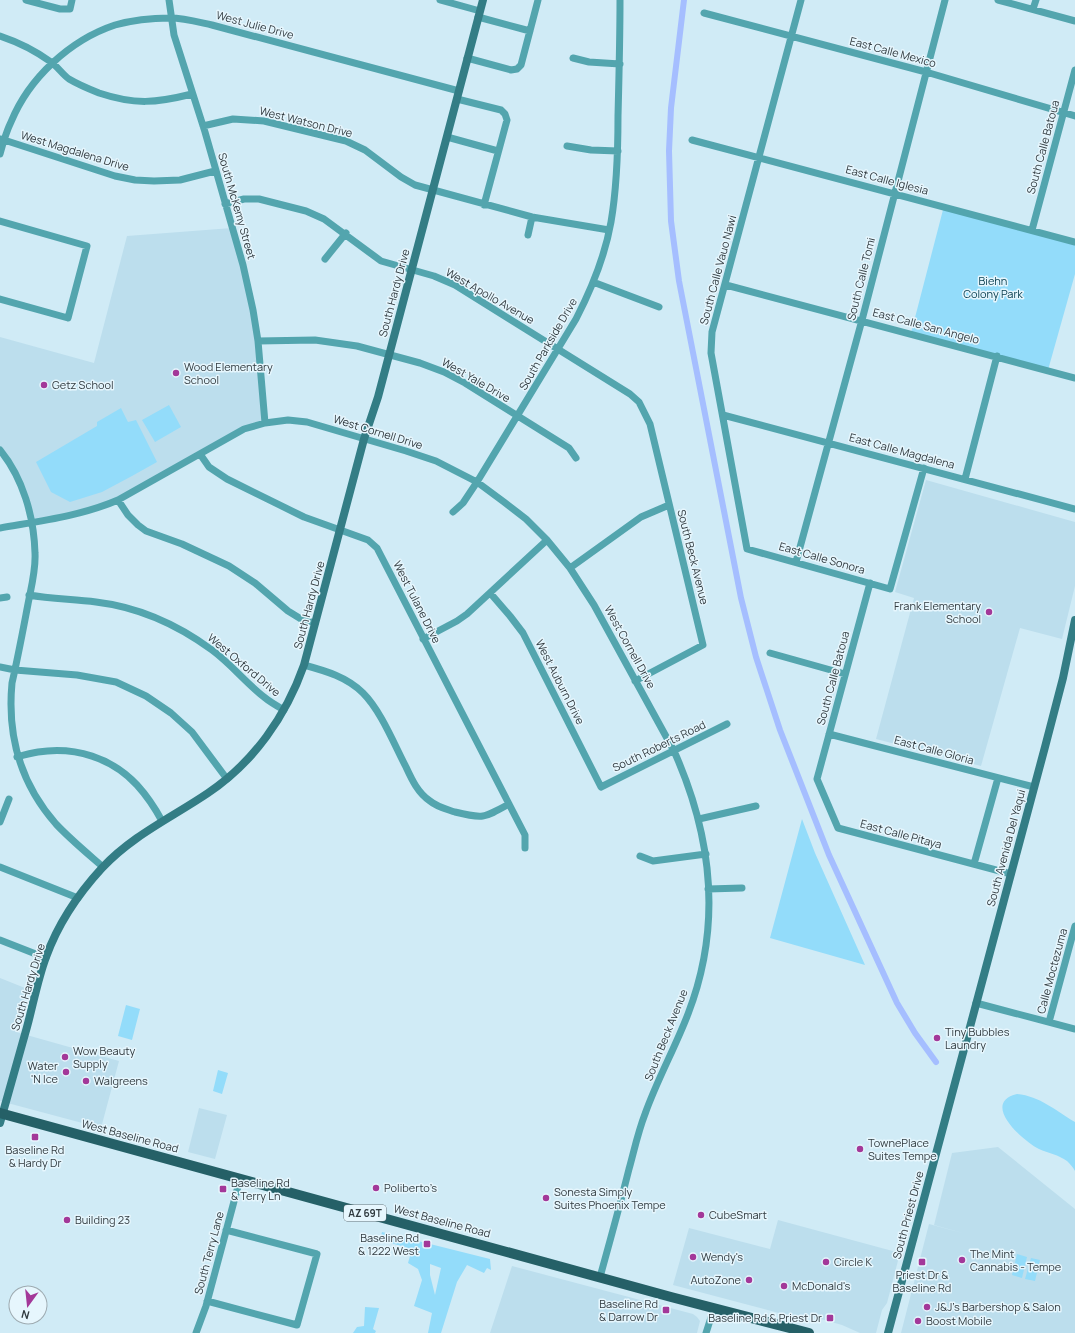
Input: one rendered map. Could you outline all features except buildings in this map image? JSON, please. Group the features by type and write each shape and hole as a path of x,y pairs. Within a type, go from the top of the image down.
{"main road":[{"name":"West Baseline Road","path":"1,1116 809,1333"}],"street":[{"path":"26,0 60,9 70,9 72,0"},
{"name":"South McKemy Street","path":"169,0 174,35 243,265 258,341 264,422"},
{"path":"440,0 530,31"},
{"name":"South Hardy Drive","path":"1,1116 46,958 63,922 78,898 103,868 135,839 208,793 227,779 257,749 284,710 294,692 304,665 364,439 374,410 483,0"},
{"path":"467,58 511,70 517,69 521,65 538,0"},
{"name":"South Parkside Drive","path":"453,512 463,504 559,349 594,282 603,255 616,193 620,64 620,0"},
{"name":"South Calle Vauo Nawi","path":"747,549 711,353 712,332 801,0"},
{"name":"South Calle Tomi","path":"796,562 862,320 945,0"},
{"path":"998,0 1075,21"},
{"path":"1033,9 1036,0"},
{"name":"East Calle Mexico","path":"704,13 926,72 1075,116"},
{"name":"West Julie Drive","path":"0,154 2,139 18,107 34,82 52,63 71,47 116,25 143,19 171,18 212,24 458,95 501,110 506,114 507,120 498,151"},
{"path":"0,36 33,50 52,63 67,78 80,86 110,96 130,101 146,102 166,100 192,94"},
{"path":"573,58 589,62 620,64"},
{"name":"South Calle Batoua","path":"1032,230 1075,70"},
{"name":"West Watson Drive","path":"202,126 233,119 264,121 346,141 365,150 410,183 433,191 532,217 609,230"},
{"path":"447,137 498,151 484,205"},
{"name":"West Magdalena Drive","path":"2,139 115,176 135,180 180,180 216,171"},
{"name":"East Calle Iglesia","path":"692,140 1075,242"},
{"path":"567,146 591,150 618,151"},
{"name":"West Apollo Avenue","path":"225,204 244,199 259,199 306,211 324,219 381,261 434,276 455,285 630,394 639,402"},
{"path":"528,235 532,217"},
{"path":"0,222 87,246 68,318 0,299"},
{"path":"325,259 346,234"},
{"path":"594,282 659,308"},
{"name":"East Calle San Angelo","path":"726,284 998,356 1075,378"},
{"name":"West Yale Drive","path":"258,341 315,340 357,346 420,363 444,372 518,416 569,448 576,458"},
{"path":"965,480 998,356"},
{"name":"South Beck Avenue","path":"635,681 703,645 650,424 639,402"},
{"name":"East Calle Magdalena","path":"723,415 1075,508"},
{"name":"West Cornell Drive","path":"0,528 32,523 87,511 118,500 244,429 264,422 288,420 307,422 406,450 436,461 477,482 526,519 547,540 570,568 594,605 674,751"},
{"path":"0,450 23,489 32,523 35,553 34,574 11,694 10,713 17,757 30,787 46,812 57,825 103,868"},
{"name":"West Tulane Drive","path":"200,454 210,467 227,479 304,517 368,540 377,548 525,834 525,848"},
{"name":"East Calle Sonora","path":"747,549 890,589 924,468"},
{"path":"118,500 128,515 146,531 182,544 229,566 255,583 288,611 301,619 315,623"},
{"path":"570,568 641,517 669,505"},
{"path":"423,639 467,614 491,594 547,540"},
{"name":"South Calle Batoua","path":"817,779 870,583"},
{"name":"West Auburn Drive","path":"491,594 523,633 602,787"},
{"name":"West Oxford Drive","path":"29,595 104,603 139,612 160,620 212,650 264,697 284,710"},
{"name":"South Avenida Del Yaqui","path":"956,1080 1063,678 1075,620"},
{"path":"770,653 845,674"},
{"path":"304,665 339,676 363,693 378,712 416,787 430,801 439,807 448,810 482,817 509,804"},
{"path":"0,668 77,675 116,682 146,696 171,713 192,732 227,779"},
{"name":"South Roberts Road","path":"602,787 727,724"},
{"name":"East Calle Gloria","path":"829,734 1034,787"},
{"path":"17,757 38,752 60,750 80,752 95,757 122,772 137,785 162,821"},
{"name":"South Beck Avenue","path":"600,1277 645,1113 682,1029 695,995 706,948 708,930 708,889 706,854 699,819 690,788 674,751"},
{"path":"974,864 998,778"},
{"name":"East Calle Pitaya","path":"817,779 838,828 1011,874"},
{"path":"0,822 9,799"},
{"path":"699,819 756,806"},
{"path":"640,856 653,861 706,854"},
{"path":"0,867 78,898"},
{"path":"708,889 742,888"},
{"name":"Calle Moctezuma","path":"1049,1022 1075,926"},
{"path":"0,940 46,958"},
{"path":"976,1003 1075,1029"},
{"name":"South Priest Drive","path":"888,1333 956,1080"},
{"name":"South Terry Lane","path":"196,1333 207,1300 240,1179"},
{"path":"207,1300 297,1325 317,1254 226,1230"},
{"path":"706,1333 714,1308"}],"shaded area":[{"name":"Wood Elementary School","path":"232,228 253,310 265,423 244,429 118,500 32,523 28,506 0,450 0,337 94,363 127,236"},
{"name":"Frank Elementary School","path":"926,480 1075,522 1075,586 1062,639 1020,628 981,766 876,739 914,598 895,592"},
{"path":"0,978 30,990 16,1032 119,1061 101,1128 0,1101"},
{"path":"199,1108 227,1115 215,1159 188,1152"},
{"path":"998,1147 1075,1209 1075,1333 901,1333 929,1224 966,1234 934,1225 952,1153"},
{"path":"778,1220 900,1253 887,1303 882,1310 876,1333 860,1333 842,1325 814,1317 794,1317 673,1285 689,1228 770,1249"},
{"path":"512,1266 693,1314 700,1321 697,1333 490,1333"}],"green space":[{"name":"Biehn Colony Park","path":"944,206 1075,242 1075,274 1048,370 911,333"},
{"path":"169,405 181,427 155,442 142,420"},
{"path":"121,408 128,422 136,420 157,462 102,492 70,502 51,492 36,462 97,426 97,422"},
{"path":"802,819 815,853 865,965 770,938"},
{"path":"126,1005 140,1009 132,1040 118,1036"},
{"path":"218,1070 228,1073 222,1094 213,1091"},
{"path":"1017,1094 1025,1095 1040,1101 1075,1122 1075,1171 1064,1159 1032,1145 1008,1122 1003,1113 1003,1105 1007,1099"},
{"path":"382,1232 490,1259 491,1270 487,1268 484,1273 467,1265 457,1282 441,1333 428,1333 432,1313 414,1306 422,1280 418,1269 408,1263 412,1249 380,1240","holes":["430,1264 441,1268 435,1295 430,1275"]},
{"path":"1017,1254 1027,1257 1022,1278 1012,1275"},
{"path":"1031,1258 1040,1260 1035,1281 1025,1279"},
{"path":"365,1307 379,1308 373,1329 376,1331 375,1333 353,1333 357,1327 364,1326"}],"waterway":[{"path":"684,0 671,108 669,151 671,221 679,281 741,598 756,657 780,730 829,855 897,1003 915,1033 936,1062"}],"place":[{"name":"Wood Elementary School","path":"176,373"},
{"name":"Getz School","path":"44,385"},
{"name":"Frank Elementary School","path":"989,612"},
{"name":"Tiny Bubbles Laundry","path":"937,1038"},
{"name":"Wow Beauty Supply","path":"65,1057"},
{"name":"Water 'N Ice","path":"66,1072"},
{"name":"Walgreens","path":"86,1081"},
{"name":"Baseline Rd & Hardy Dr","path":"35,1137"},
{"name":"TownePlace Suites Tempe","path":"860,1149"},
{"name":"Poliberto’s","path":"376,1188"},
{"name":"Baseline Rd & Terry Ln","path":"223,1189"},
{"name":"Sonesta Simply Suites Phoenix Tempe","path":"546,1198"},
{"name":"CubeSmart","path":"701,1215"},
{"name":"Building 23","path":"67,1220"},
{"name":"Baseline Rd & 1222 West","path":"427,1244"},
{"name":"Wendy's","path":"693,1257"},
{"name":"The Mint Cannabis - Tempe","path":"962,1260"},
{"name":"Circle K","path":"826,1262"},
{"name":"Priest Dr & Baseline Rd","path":"922,1262"},
{"name":"AutoZone","path":"749,1280"},
{"name":"McDonald's","path":"784,1286"},
{"name":"J&J's Barbershop & Salon","path":"927,1307"},
{"name":"Baseline Rd & Darrow Dr","path":"666,1310"},
{"name":"Baseline Rd & Priest Dr","path":"830,1318"},
{"name":"Boost Mobile","path":"918,1321"}]}
